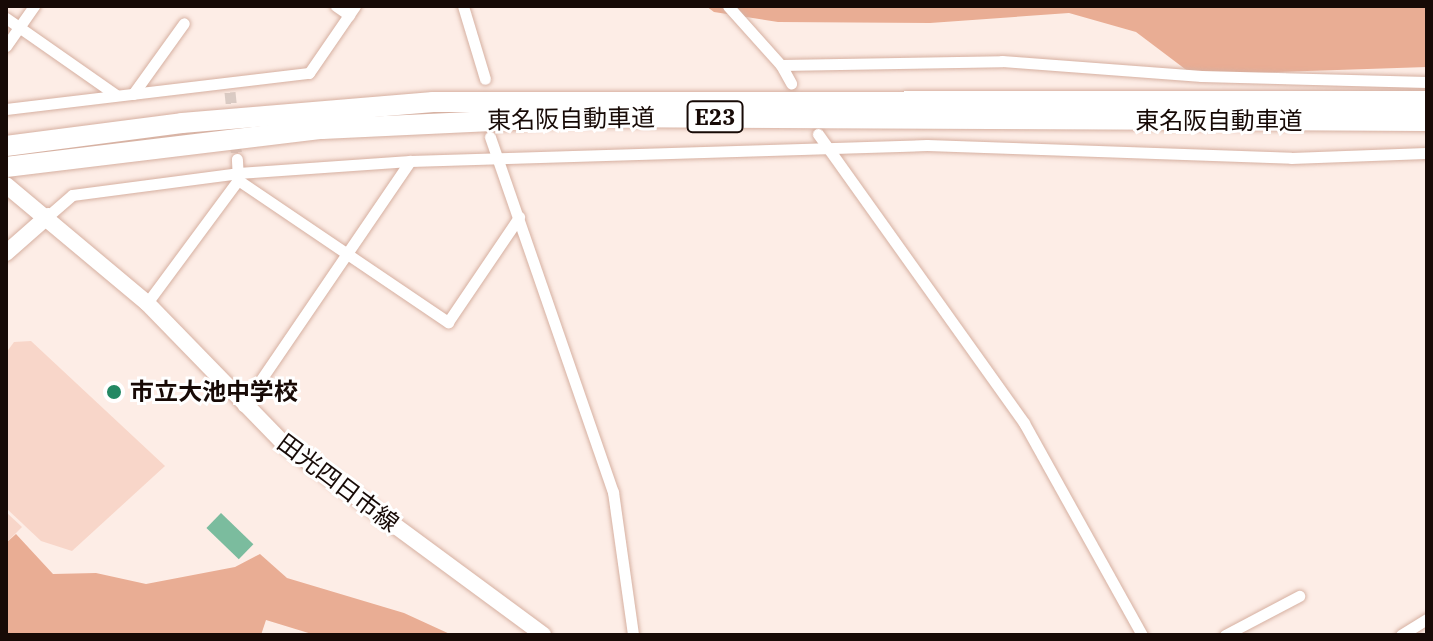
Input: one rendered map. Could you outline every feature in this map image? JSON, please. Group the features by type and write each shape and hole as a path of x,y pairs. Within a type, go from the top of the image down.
{"highway":[{"name":"東名阪自動車道","path":"6,146 182,123 433,102 1427,101"},
{"name":"東名阪自動車道","path":"6,167 322,129 561,118 1427,121"}],"main road":[{"name":"田光四日市線","path":"6,185 14,199 48,216 147,303 243,406 325,475 536,633"},
{"path":"6,253 48,216"}],"street":[{"path":"6,46 34,6"},
{"path":"6,109 116,95 229,87 309,73 352,10 336,6"},
{"path":"463,6 485,79"},
{"path":"728,6 781,65 791,83"},
{"path":"6,18 116,95"},
{"path":"133,94 184,23"},
{"path":"781,65 1002,61 1201,76 1427,82"},
{"path":"818,134 1024,423 1142,635"},
{"path":"490,137 613,492 633,635"},
{"path":"48,216 72,195 410,161 927,145 1291,158 1427,153"},
{"path":"147,303 238,177 237,159"},
{"path":"243,406 410,161"},
{"path":"238,177 448,322 519,217"},
{"path":"1225,635 1299,596"},
{"path":"1401,635 1427,619"}],"shaded area":[{"path":"706,6 1427,6 1427,67 1193,75 1136,32 1069,13 930,23 778,22 714,12"},
{"path":"31,341 165,466 72,551 41,541 6,508 6,353 14,342"},
{"path":"6,512 22,527 6,543"},
{"path":"221,513 253,544 239,559 206,528"},
{"path":"16,534 53,574 96,573 146,584 235,567 260,554 287,578 404,613 452,635 315,635 266,620 261,635 6,635 6,543"}],"tunnel":[{"path":"230,92 237,159"}],"place":[{"name":"市立大池中学校","path":"114,392"}]}
